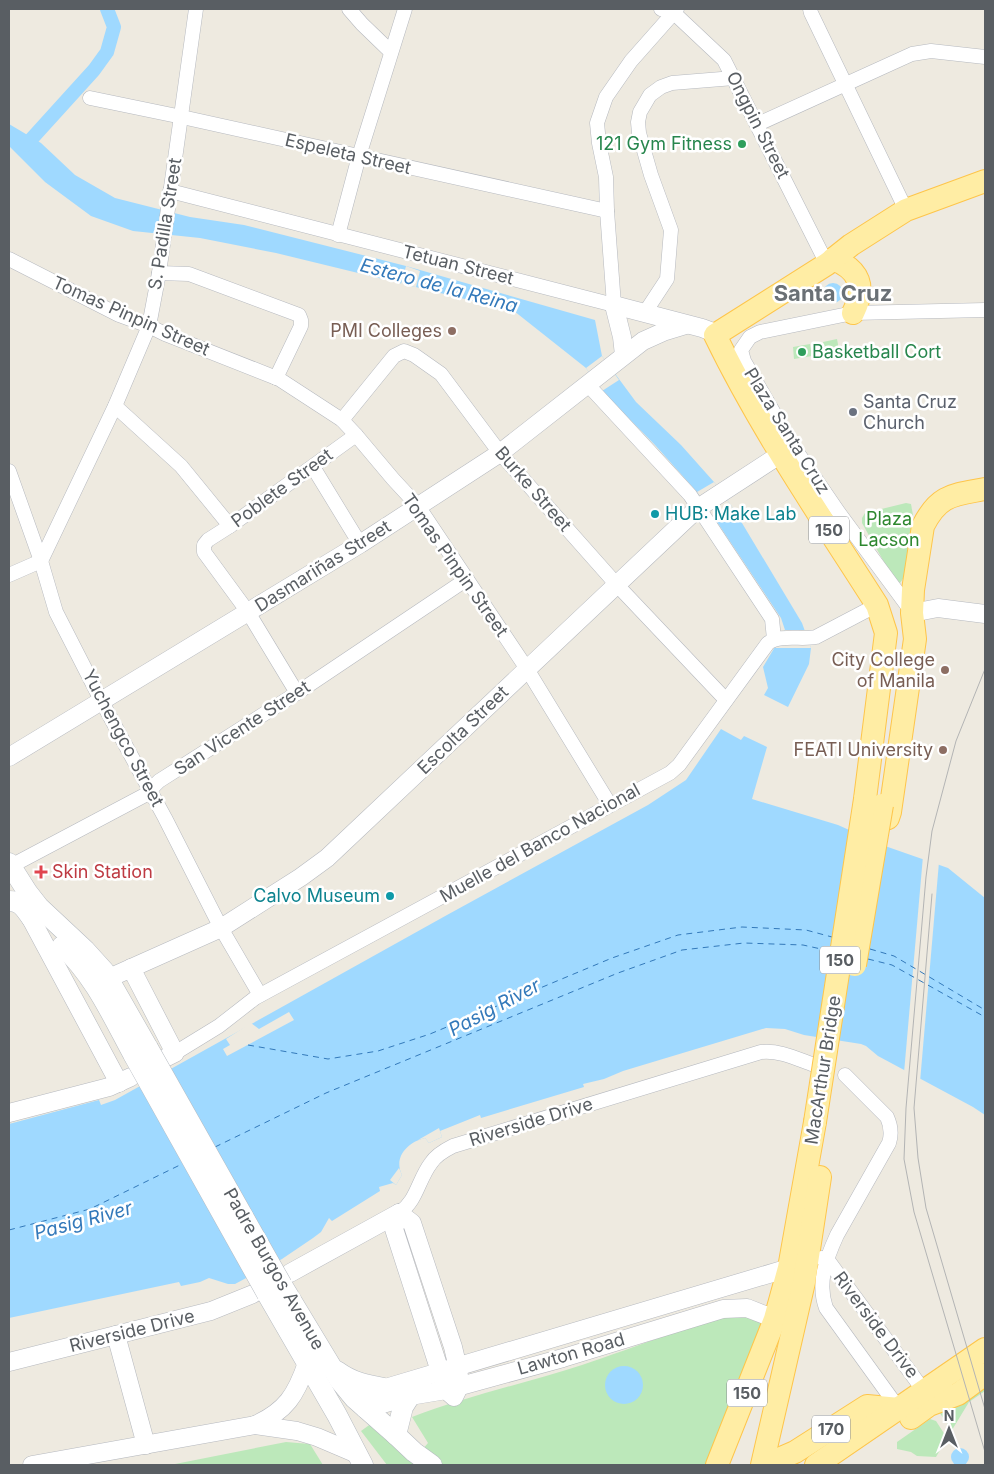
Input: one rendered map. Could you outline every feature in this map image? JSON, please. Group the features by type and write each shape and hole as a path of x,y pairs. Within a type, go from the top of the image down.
{"main road":[{"path":"715,336 906,210 985,181"},
{"path":"830,261 846,264 856,274 860,287 859,300 853,313"},
{"name":"Plaza Santa Cruz","path":"715,336 730,366 787,450 877,605"},
{"name":"150","path":"912,613 913,590 923,526 927,517 936,506 949,496 985,489"},
{"name":"MacArthur Bridge","path":"872,808 886,634 877,605"},
{"name":"MacArthur Bridge","path":"717,1465 775,1319 789,1268 822,1123 872,808 912,613"},
{"path":"9,866 39,907 89,954 109,978 141,1052"},
{"path":"9,901 18,902 30,917 74,957 89,975 141,1052"},
{"name":"Padre Burgos Avenue","path":"141,1052 273,1287 308,1364 360,1460"},
{"name":"MacArthur Bridge","path":"764,1465 786,1363 818,1256 822,1123"},
{"name":"Padre Burgos Avenue","path":"273,1287 360,1404 414,1452 432,1465"},
{"name":"170","path":"816,1465 985,1349"},
{"path":"333,1369 356,1382 384,1388"},
{"name":"170","path":"841,1465 930,1405 958,1394 985,1374"},
{"path":"396,1435 403,1407 410,1396"},
{"name":"170","path":"764,1465 795,1452 867,1406 899,1409"}],"street":[{"name":"S. Padilla Street","path":"41,561 115,406 149,326 159,273 196,9"},
{"path":"349,9 391,52"},
{"path":"338,235 359,156 405,9"},
{"path":"810,9 906,210"},
{"path":"624,355 622,337 614,305 606,177 597,123 606,96 671,10"},
{"name":"Ongpin Street","path":"671,10 724,60 830,261"},
{"path":"758,124 912,54 930,50 985,57"},
{"path":"644,314 666,279 671,230 650,175 639,133 638,122 640,112 650,95 660,87 672,83 734,78"},
{"name":"Espeleta Street","path":"90,98 607,211"},
{"name":"Tetuan Street","path":"170,191 614,305 710,331 715,336"},
{"name":"Tomas Pinpin Street","path":"9,259 120,315 276,378 342,420 418,506 527,669 610,805"},
{"path":"159,273 189,274 299,315 301,326 276,378"},
{"path":"853,313 985,310"},
{"name":"Plaza Santa Cruz","path":"853,313 760,332 750,337 744,343 741,350 744,361 787,450 839,513 912,613"},
{"name":"Dasmariñas Street","path":"9,757 360,544 500,453 643,341 686,325"},
{"name":"Burke Street","path":"342,420 394,356 404,351 414,354 441,374 500,453 617,584 726,700"},
{"path":"591,382 682,486 702,506 772,619 777,639 808,639 816,637 877,605"},
{"path":"115,406 181,466 230,526"},
{"name":"Poblete Street","path":"248,612 204,552 204,545 208,540 356,435"},
{"name":"Escolta Street","path":"109,978 221,928 301,877 327,858 702,506 787,450"},
{"path":"313,467 360,544"},
{"name":"Yuchengco Street","path":"9,471 41,561 56,612 221,928 260,995"},
{"path":"9,575 41,561"},
{"name":"San Vicente Street","path":"9,866 139,798 159,781 297,693 467,579"},
{"path":"912,613 938,608 985,614"},
{"path":"248,612 297,693"},
{"name":"Muelle del Banco Nacional","path":"171,1055 219,1026 260,995 675,769 765,646 777,639"},
{"path":"9,1113 125,1080 30,917"},
{"path":"131,968 171,1055"},
{"name":"Riverside Drive","path":"9,1362 212,1311 273,1287 399,1213 410,1204 431,1162 453,1146 761,1052 771,1051 814,1065"},
{"name":"Riverside Drive","path":"818,1256 837,1235 889,1143 891,1136 890,1123 887,1117 845,1075"},
{"path":"399,1213 412,1223 448,1332 451,1379"},
{"name":"Riverside Drive","path":"818,1256 924,1392"},
{"name":"Riverside Drive","path":"818,1256 823,1299 826,1308 899,1409"},
{"name":"Lawton Road","path":"360,1404 410,1396 451,1379 789,1268"},
{"name":"Lawton Road","path":"360,1404 384,1388 451,1379 563,1358 723,1309 747,1308 775,1319"},
{"path":"116,1335 146,1445"},
{"path":"9,1356 27,1357"},
{"path":"32,1465 255,1426 270,1419 283,1409 293,1396 308,1364"},
{"path":"255,1426 297,1431 317,1437 360,1460"}],"green space":[{"path":"837,339 839,350 825,353 823,342"},
{"name":"Basketball Cort","path":"810,344 812,356 794,359 793,347"},
{"name":"Plaza Lacson","path":"906,503 911,504 913,515 905,576 900,583 893,578 862,523 862,518 865,513"},
{"path":"749,1313 767,1322 711,1465 387,1465 361,1431 372,1423 415,1458 428,1443 412,1417 582,1365 686,1329"},
{"path":"985,1382 985,1391 969,1402 952,1430 939,1412"},
{"path":"930,1419 936,1421 947,1438 936,1457 917,1456 911,1452 897,1449 897,1442"},
{"path":"286,1442 310,1444 323,1465 170,1465"}],"water":[{"name":"Estero de la Reina","path":"9,124 41,143 75,175 115,198 190,217 244,225 406,266 595,320 602,356 636,402 681,445 714,482 733,508 802,623 811,648 809,664 788,707 764,695 768,688 763,667 785,630 781,618 697,492 655,445 602,391 586,368 514,311 276,253 200,238 133,231 91,216 45,182 9,146"},
{"path":"833,283 840,286 843,293 840,300 833,303 826,300 823,293 826,286"},
{"name":"Pasig River","path":"721,729 741,740 744,736 767,747 752,799 838,825 885,846 948,868 985,898 985,1115 878,1056 861,1044 804,1035 785,1029 766,1028 623,1071 604,1079 583,1084 584,1087 481,1118 480,1115 440,1131 442,1137 429,1143 425,1138 419,1140 408,1147 401,1156 399,1162 402,1175 396,1185 393,1183 379,1187 380,1191 332,1221 329,1218 321,1232 282,1259 235,1284 228,1284 209,1278 181,1286 179,1282 9,1318 9,1124 99,1100 101,1105 115,1100 648,805 686,780"},
{"path":"624,1366 638,1371 643,1385 638,1399 624,1404 610,1399 605,1385 610,1371"},
{"path":"960,1448 966,1451 969,1457 966,1463 960,1466 954,1463 951,1457 954,1451"}],"pier":[{"path":"406,266 420,271 416,287 401,284"},
{"path":"602,356 619,380 602,391 586,368"},
{"path":"714,482 733,508 715,520 697,492"},
{"path":"785,630 805,630 811,648 775,648"},
{"path":"923,856 939,862 920,1082 904,1073"},
{"path":"289,1012 294,1020 227,1056 223,1049 230,1045 226,1039 251,1023 259,1029"},
{"path":"439,1128 442,1137 429,1143 425,1138 418,1140"},
{"path":"399,1168 402,1175 396,1185 390,1180"}],"waterway":[{"path":"26,145 94,70 107,52 114,27 107,9"}],"ferry route":[{"path":"248,1045 328,1059 378,1051 430,1034 612,958 678,935 742,927 806,930 832,937"},
{"path":"215,1147 326,1093 618,973 682,950 744,943 803,945 830,951"},
{"path":"870,949 894,956 985,1010"},
{"path":"868,959 892,965 985,1017"},
{"path":"9,1230 90,1209 182,1164"}],"tram line":[{"path":"985,669 956,741 932,831 926,877 906,1108 904,1159 914,1212 985,1452"},
{"path":"932,894 914,1108 918,1158 926,1208 985,1409"}],"place":[{"name":"121 Gym Fitness","path":"742,144"},
{"name":"PMI Colleges","path":"452,331"},
{"name":"Basketball Cort","path":"802,352"},
{"name":"Santa Cruz Church","path":"853,412"},
{"name":"HUB: Make Lab","path":"655,514"},
{"name":"City College of Manila","path":"945,670"},
{"name":"FEATI University","path":"943,750"},
{"name":"Skin Station","path":"41,872"},
{"name":"Calvo Museum","path":"390,896"}],"district":[{"name":"Santa Cruz","path":"833,293"}]}
